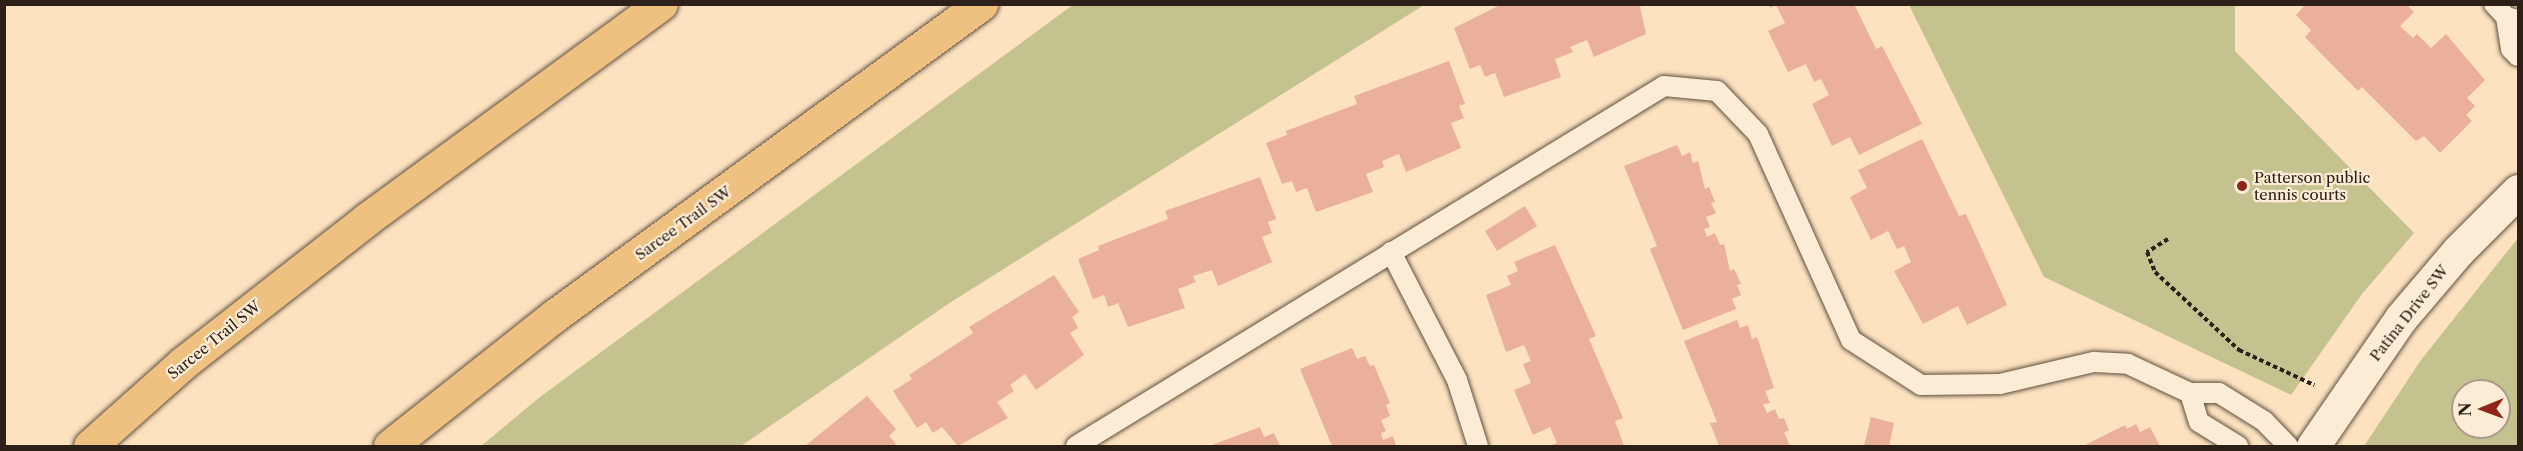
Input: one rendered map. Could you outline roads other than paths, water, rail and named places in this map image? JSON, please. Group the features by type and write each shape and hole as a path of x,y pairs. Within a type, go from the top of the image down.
{"highway":[{"name":"Sarcee Trail SW","path":"90,447 183,363 367,219 661,4"},
{"name":"Sarcee Trail SW","path":"390,447 554,316 981,4"}],"street":[{"name":"Patina Drive SW","path":"2313,447 2344,400 2431,282 2518,191"}],"lane":[{"path":"2506,14 2511,49 2518,56"},
{"path":"1076,447 1664,86 1717,91 1758,134 1851,340 1921,385 2000,384 2094,362 2128,364 2190,393 2219,393 2264,421 2288,447"},
{"path":"1391,252 1456,380 1478,447"},
{"path":"2190,393 2199,422 2238,447"}],"place":[{"name":"Patterson public tennis courts","path":"2242,186"}]}
